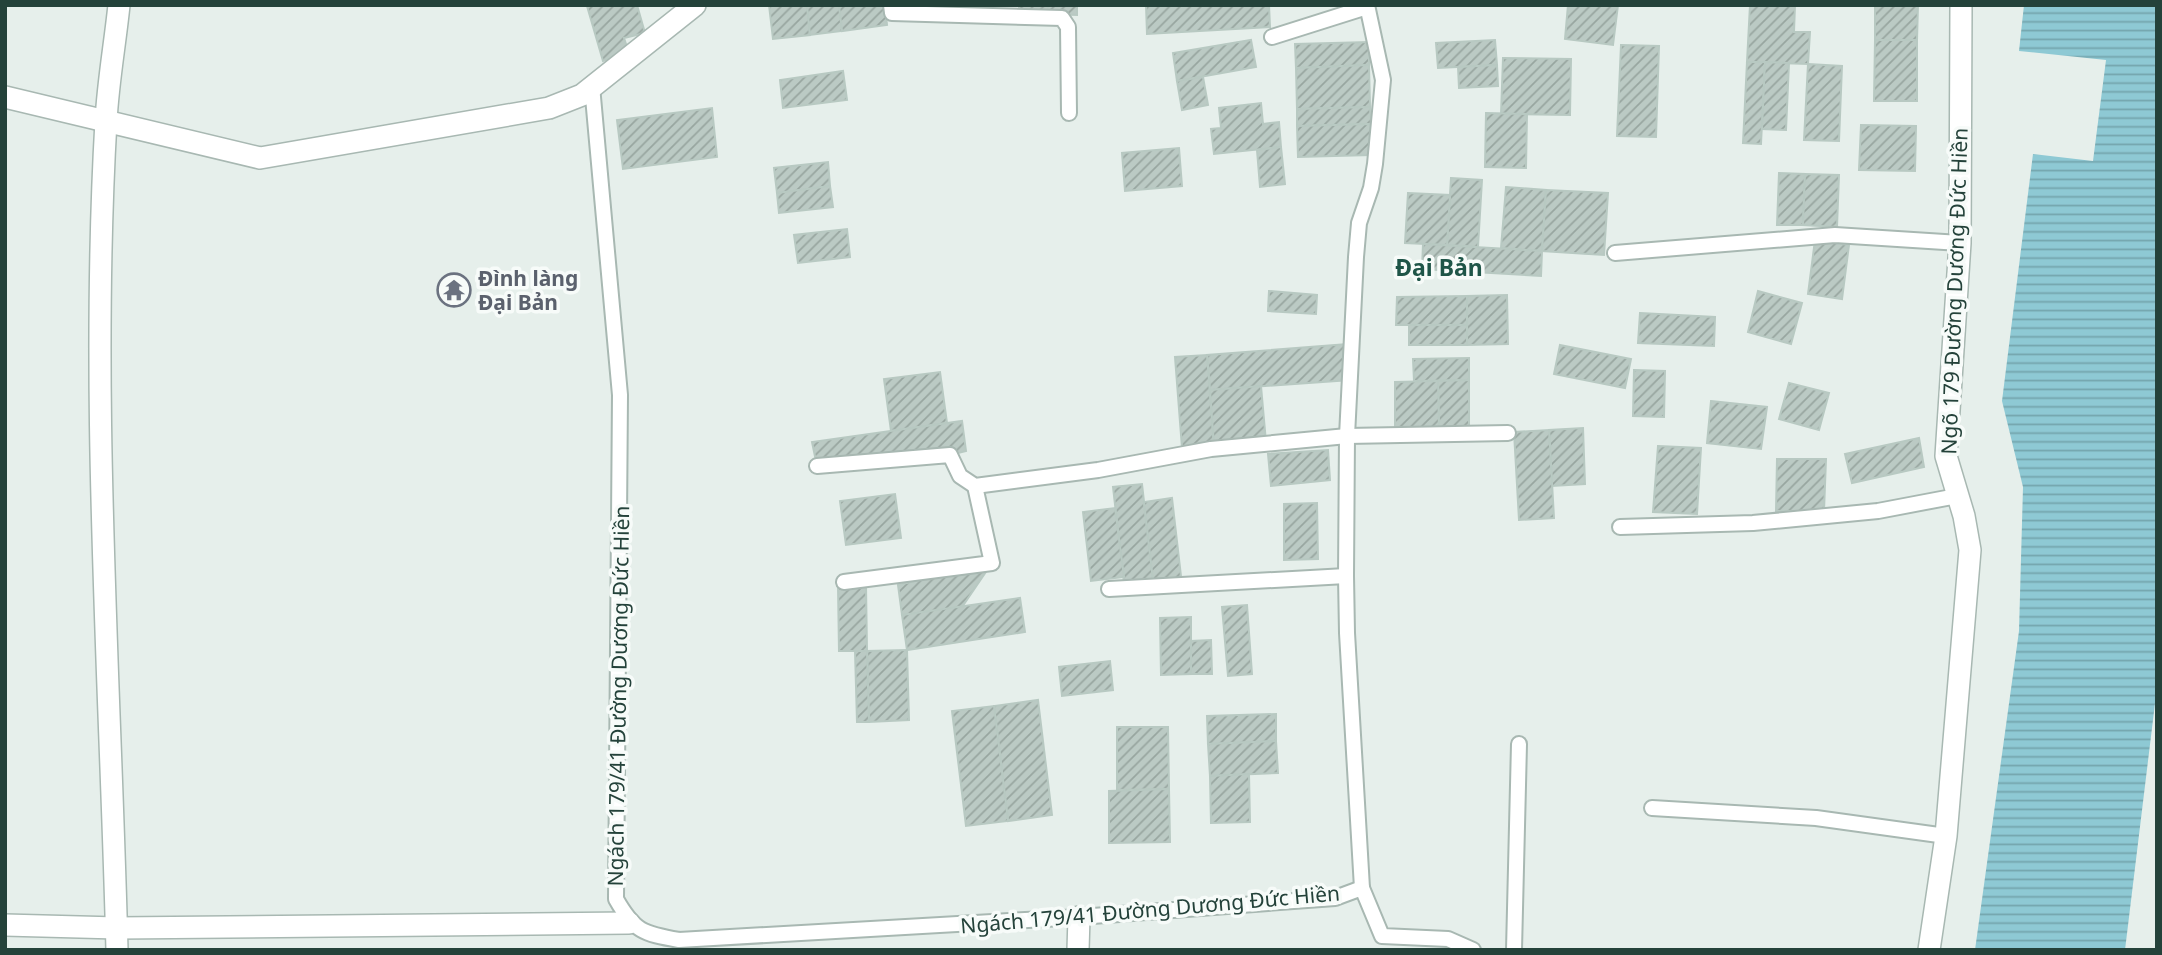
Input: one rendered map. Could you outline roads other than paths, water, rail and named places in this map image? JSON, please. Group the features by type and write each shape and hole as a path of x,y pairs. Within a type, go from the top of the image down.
{"street":[{"path":"117,950 101,315 106,119 119,5"},
{"path":"5,97 106,119 260,158 549,108 582,95 695,5"},
{"name":"Ngõ 179 Đường Dương Đức Hiền","path":"1929,950 1946,836 1970,550 1965,516 1946,456 1960,243 1961,5"},
{"path":"1078,950 1079,917"},
{"path":"5,925 117,928 629,923"}],"lane":[{"path":"891,5 892,13 1062,18 1068,27 1069,113"},
{"path":"1272,37 1367,6 1383,80 1375,164 1371,187 1359,223 1348,436 1347,633 1362,888"},
{"name":"Ngách 179/41 Đường Dương Đức Hiền","path":"592,86 620,396 616,899 629,923 655,936 679,940 1079,917 1335,898 1362,888 1382,936 1448,939 1472,950"},
{"path":"1615,253 1835,235 1960,243"},
{"path":"817,466 950,455 960,476 975,486 1098,470 1211,449 1348,436 1508,433"},
{"path":"844,582 992,563 975,486"},
{"path":"1620,527 1753,523 1878,511 1957,496"},
{"path":"1109,589 1346,576"},
{"path":"1514,950 1519,744"},
{"path":"1653,808 1816,818 1946,836"}],"water":[{"path":"2024,5 2157,5 2157,687 2125,950 1975,950 2019,631 2023,487 2002,401 2033,154 2093,161 2106,60 2019,51"}],"place":[{"name":"Đình làng Đại Bản","path":"454,290"}],"district":[{"name":"Đại Bản","path":"1439,267"}]}
